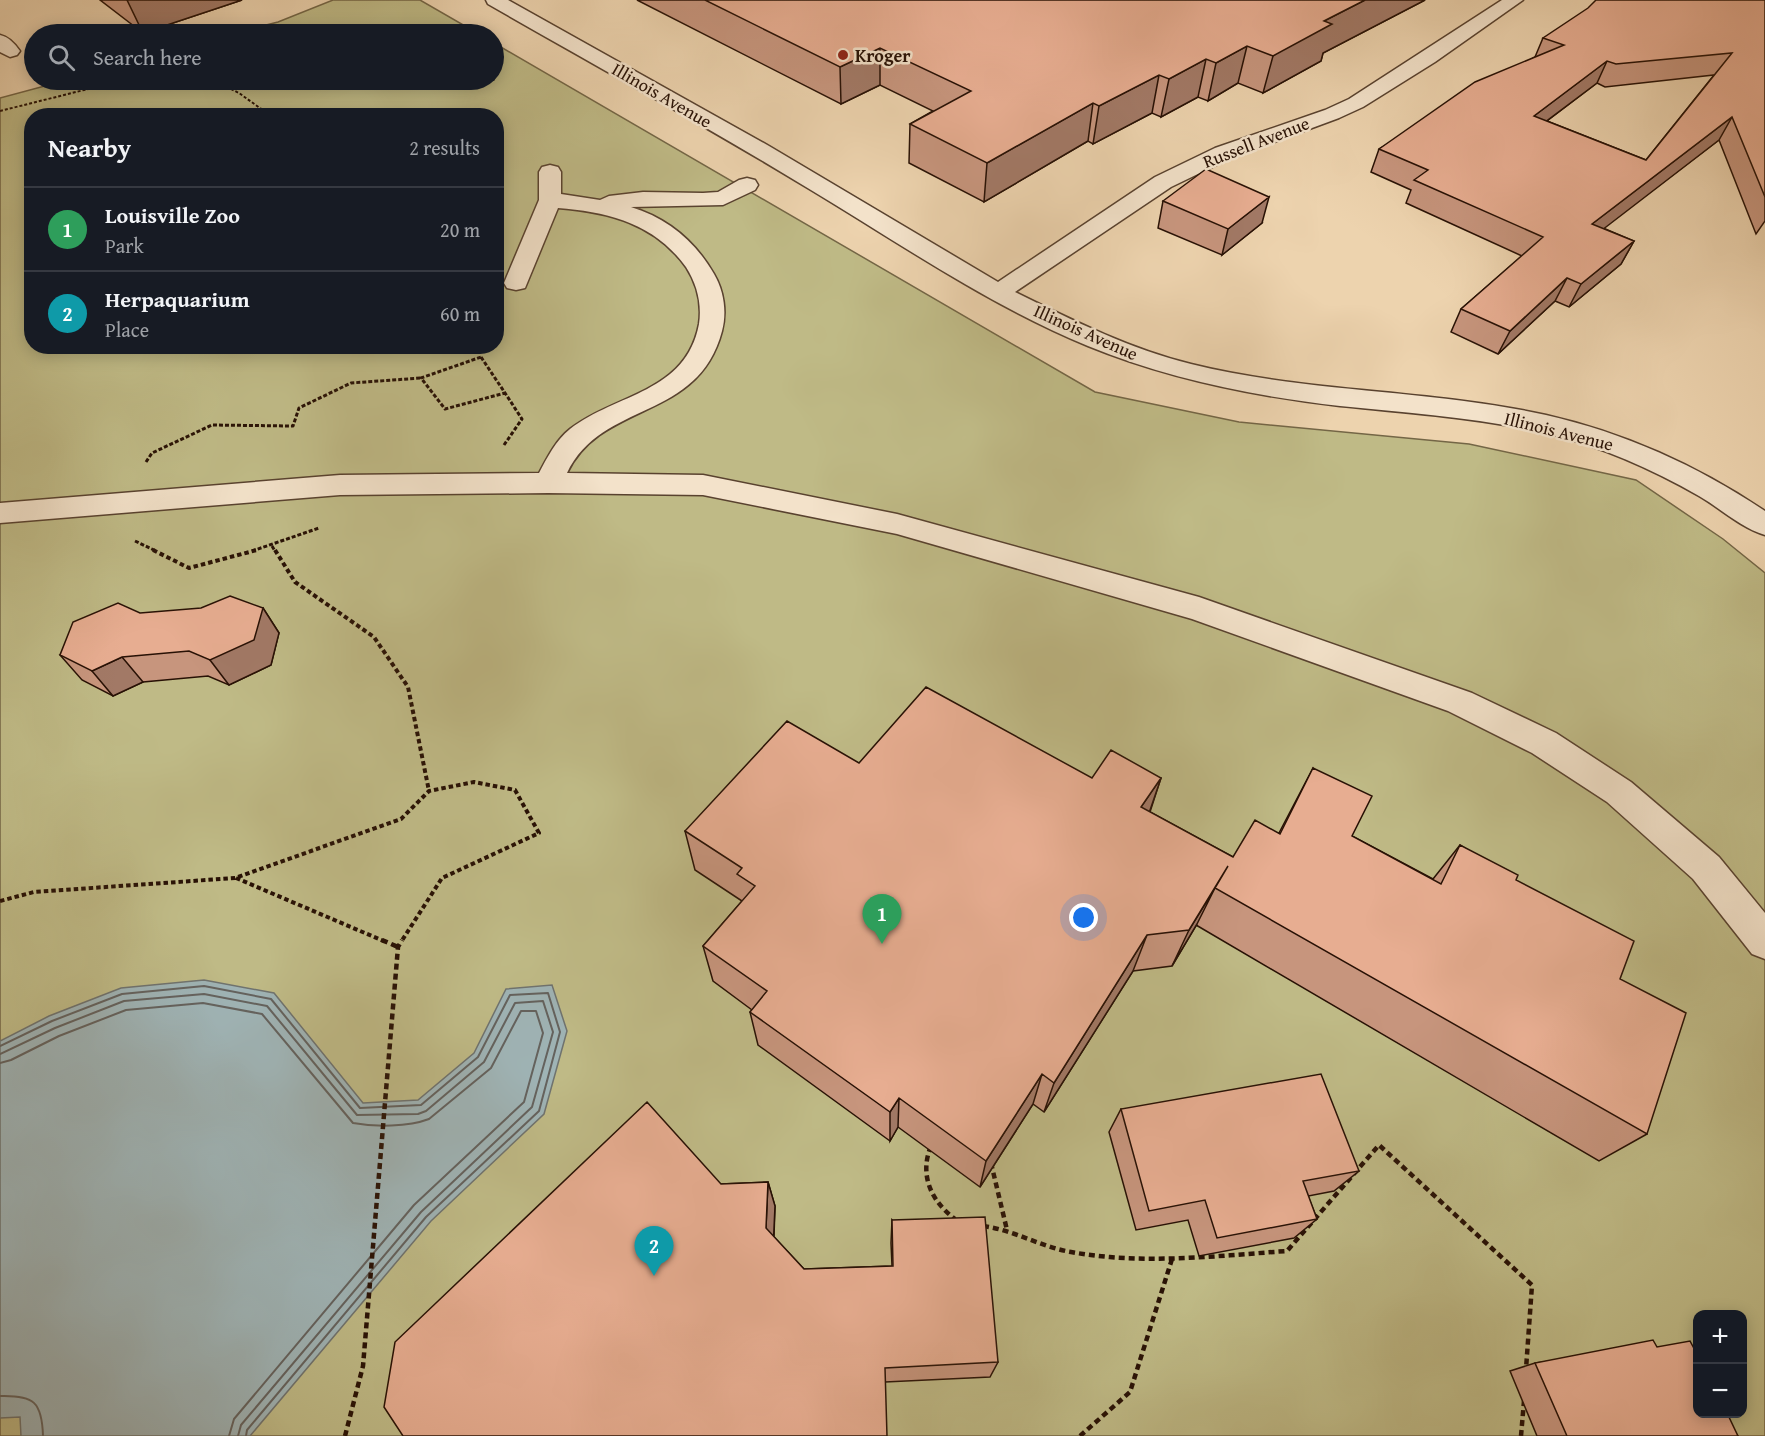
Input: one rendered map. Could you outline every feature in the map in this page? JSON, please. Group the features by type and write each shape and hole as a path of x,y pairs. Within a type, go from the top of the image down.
{"street":[{"name":"Illinois Avenue","path":"495,0 798,172 944,260 1066,327 1097,341 1142,358 1187,370 1311,392 1484,413 1580,433 1619,445 1667,467 1741,508 1765,525"},
{"name":"Russell Avenue","path":"1000,291 1163,182 1223,153 1332,114 1356,103 1514,0"},
{"path":"516,284 550,200 550,172"},
{"path":"550,200 598,204 643,200 713,199 723,198 747,185"},
{"path":"548,483 561,455 580,435 610,417 649,401 682,380 702,359 710,336 714,306 706,279 688,251 664,229 637,216 598,204"},
{"path":"0,513 340,485 548,483 703,485 897,524 1199,609 1460,702 1544,743 1619,792 1706,868 1765,942"}],"path":[{"path":"0,111 84,90"},
{"path":"233,90 260,108"},
{"path":"481,357 505,393 445,409 421,378 441,371 481,357"},
{"path":"272,546 295,582 374,637 408,687 429,791"},
{"path":"0,901 34,892 235,878 401,819 429,791 474,782 515,790 539,833 442,878 398,948 363,1366 345,1436"},
{"path":"235,878 398,948"},
{"path":"936,1139 926,1156 924,1166 926,1180 946,1214 958,1221"},
{"path":"979,1226 1007,1230 1068,1252 1097,1256 1172,1259 1287,1251 1379,1145 1532,1285 1525,1378"},
{"path":"989,1153 1007,1230"},
{"path":"1080,1436 1130,1392 1172,1259"},
{"path":"1521,1436 1525,1389"}],"shaded area":[{"path":"333,0 420,0 462,24 270,24"},
{"path":"504,49 1095,392 1239,422 1469,444 1636,480 1723,539 1765,573 1765,1436 0,1436 0,98 30,90 504,90"}],"water":[{"path":"204,980 274,993 363,1103 418,1100 474,1053 506,989 552,985 567,1031 544,1114 431,1221 250,1436 21,1436 20,1417 0,1418 0,1041 49,1016 121,988"}],"building":[{"path":"705,0 1365,0 1324,21 1332,24 1273,56 1247,46 1216,63 1206,59 1169,79 1159,75 1099,106 1093,103 987,163 910,124 971,91 880,48 840,67"},
{"path":"1596,0 1765,0 1765,197 1732,117 1592,224 1634,241 1581,284 1567,278 1510,331 1461,309 1543,237 1414,180 1428,170 1379,149 1475,82 1564,45 1543,38 1588,8","holes":["1732,53 1646,160 1534,116 1607,61 1616,64"]},
{"path":"1206,169 1269,197 1228,229 1163,201"},
{"path":"230,596 263,608 254,640 210,660 189,651 122,657 92,671 60,655 73,622 118,603 140,613 201,608"},
{"path":"926,687 1092,778 1111,750 1161,778 1141,807 1233,857 1255,820 1280,834 1313,768 1372,796 1352,836 1441,884 1460,845 1518,875 1516,880 1634,941 1620,979 1686,1013 1647,1134 1215,888 1228,866 1189,930 1147,935 1054,1083 1042,1074 986,1161 899,1098 890,1112 750,1012 767,991 703,946 755,886 737,874 742,868 685,831 787,721 859,763"},
{"path":"1321,1074 1359,1171 1303,1181 1317,1219 1217,1238 1205,1200 1149,1211 1121,1109"},
{"path":"647,1102 721,1184 768,1182 766,1228 804,1269 893,1266 892,1220 985,1217 998,1362 885,1368 887,1436 403,1436 384,1407 395,1342"},
{"path":"1653,1340 1657,1347 1690,1341 1693,1347 1693,1418 1729,1418 1738,1436 1567,1436 1535,1363"}],"place":[{"name":"Kroger","path":"843,55"},
{"name":"Louisville Zoo","path":"882,944"},
{"name":"Herpaquarium","path":"654,1276"}]}
